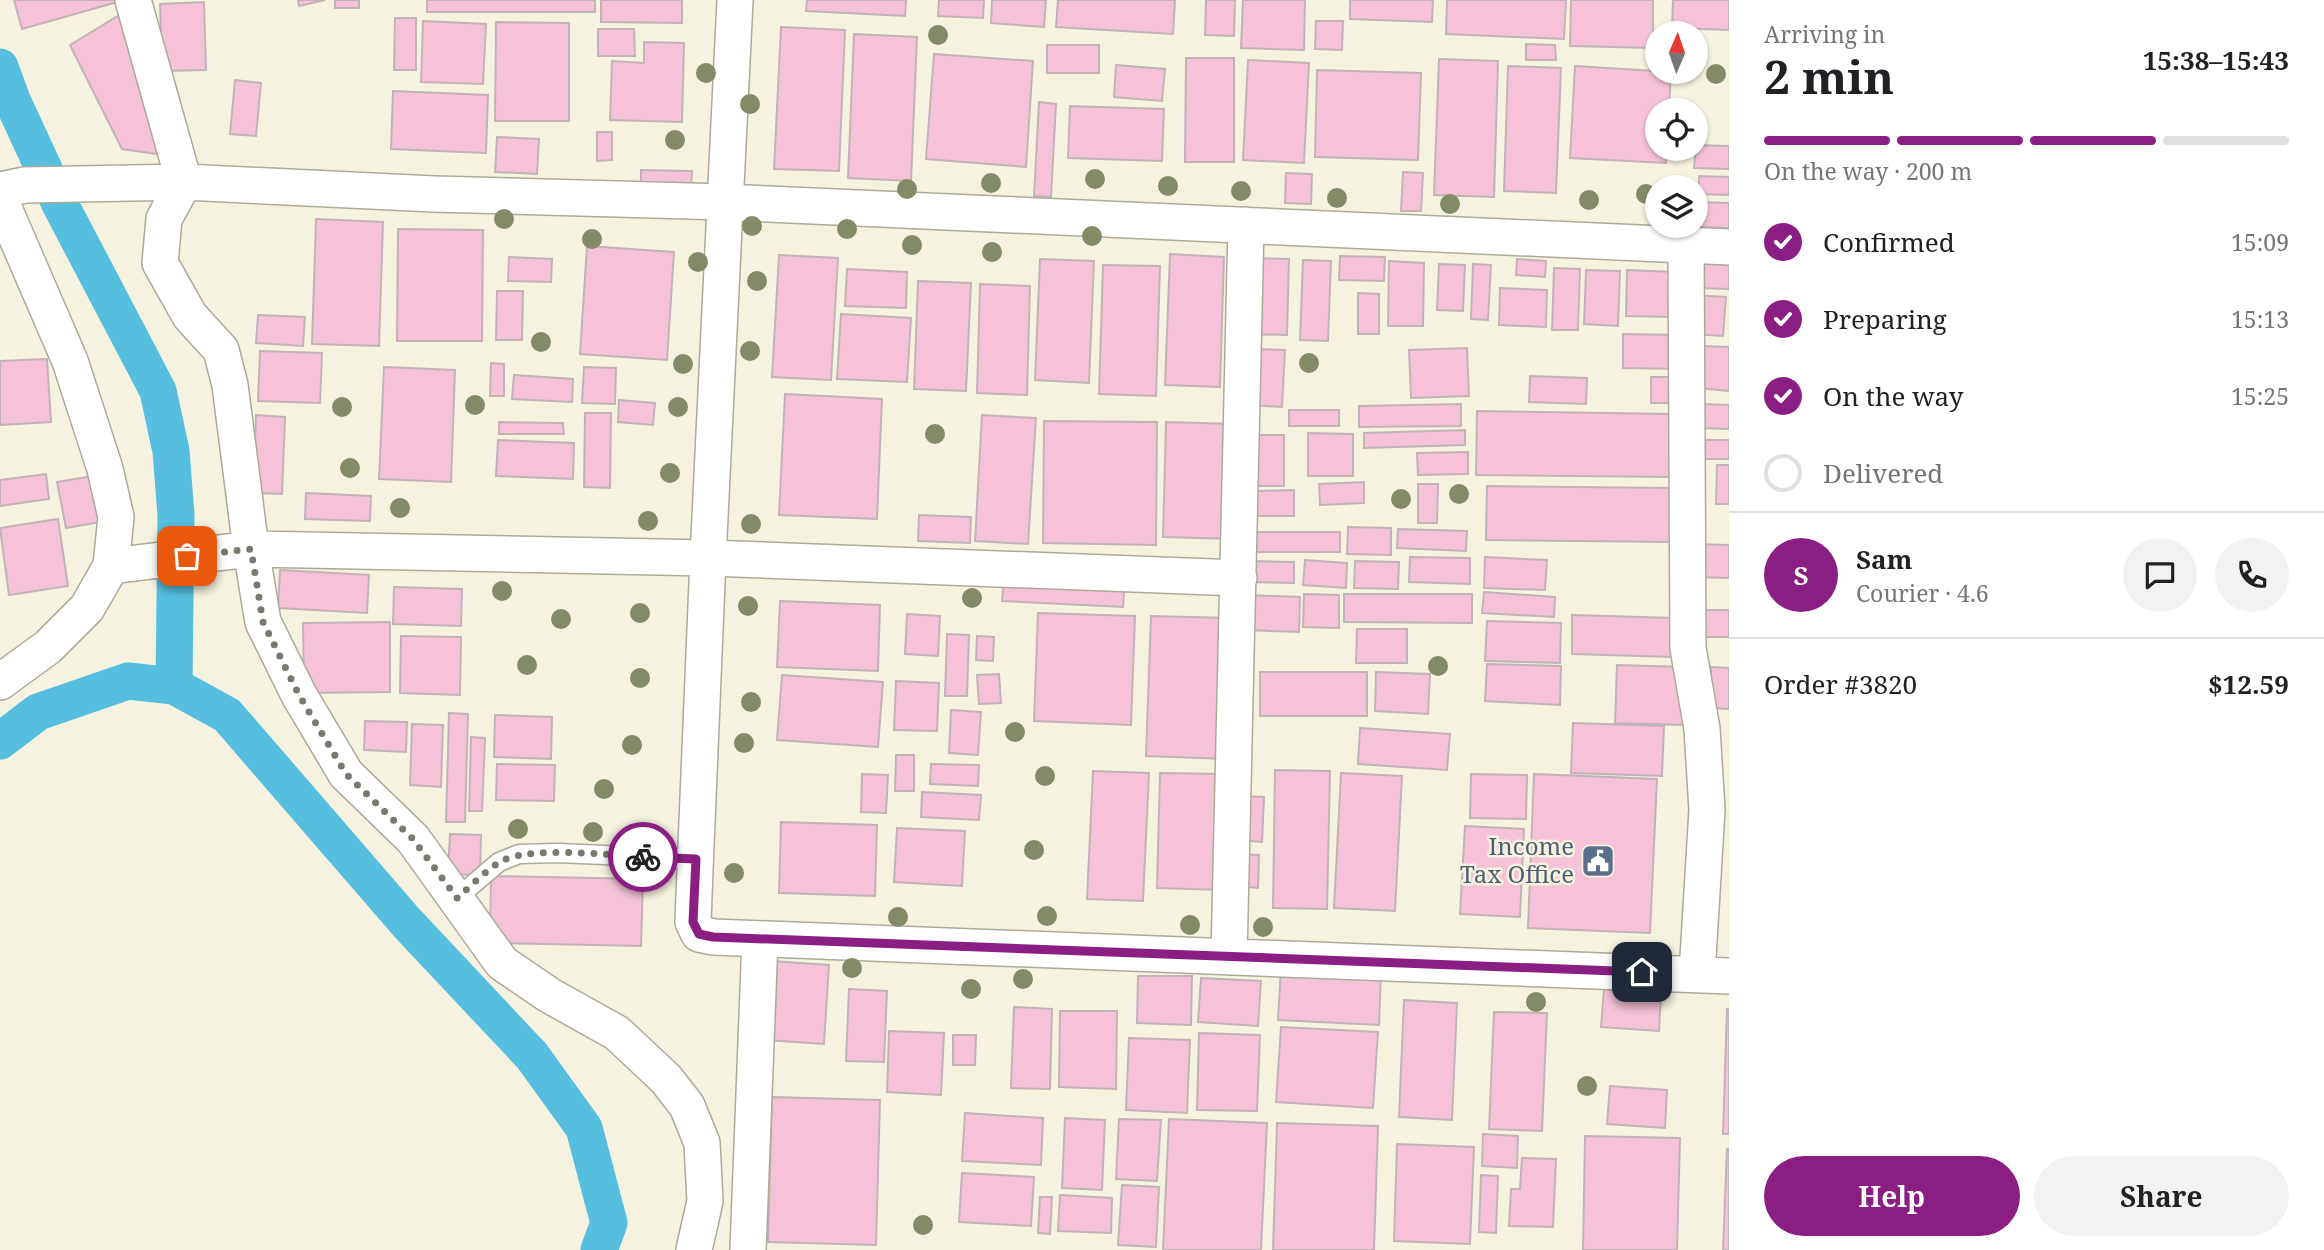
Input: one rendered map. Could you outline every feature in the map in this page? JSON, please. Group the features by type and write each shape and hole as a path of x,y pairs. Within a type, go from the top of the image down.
{"street":[{"path":"133,0 184,182 164,219 160,263 190,316 221,350 230,385 243,550 263,622 299,695 346,774 413,839 502,963 549,995 617,1033 666,1079 687,1105 702,1143 705,1201 694,1250"},
{"path":"735,0 693,922 699,934 760,939 1713,975 1702,729 1688,648 1686,245"},
{"path":"125,564 105,469 70,361 8,191 184,182 434,194 725,202 1729,247"},
{"path":"1229,957 1246,225"},
{"path":"0,682 48,647 125,564 243,550 708,558 1239,578"},
{"path":"748,1250 760,939"}],"lane":[{"path":"457,898 499,862 519,854 558,853 696,859"}],"building":[{"path":"14,0 121,0 121,1 22,29"},
{"path":"298,0 325,0 299,6"},
{"path":"335,0 359,0 359,8 335,8"},
{"path":"427,0 595,0 595,12 427,12"},
{"path":"601,0 682,0 682,23 601,22"},
{"path":"807,0 906,0 905,16 806,11"},
{"path":"939,0 984,0 983,18 938,16"},
{"path":"992,0 1046,0 1044,27 991,23"},
{"path":"1058,0 1175,0 1173,34 1056,27"},
{"path":"1206,0 1235,0 1234,36 1205,35"},
{"path":"1243,0 1305,0 1304,50 1241,48"},
{"path":"1350,0 1433,0 1432,22 1350,19"},
{"path":"1447,0 1566,0 1564,39 1446,34"},
{"path":"1571,0 1653,0 1653,21 1645,21 1645,48 1570,46"},
{"path":"1673,0 1729,0 1729,30 1708,29 1708,21 1672,21"},
{"path":"204,2 206,70 162,71 160,4"},
{"path":"129,9 157,154 122,149 70,45"},
{"path":"395,18 416,18 416,70 394,70"},
{"path":"423,21 486,24 483,84 421,82"},
{"path":"1316,21 1343,21 1342,50 1315,49"},
{"path":"496,22 569,23 569,121 495,121"},
{"path":"781,27 845,30 839,171 774,169"},
{"path":"598,29 634,29 635,56 598,56"},
{"path":"854,34 917,37 911,181 848,178"},
{"path":"644,42 684,43 682,122 610,120 612,61 644,63"},
{"path":"1526,44 1555,45 1556,60 1526,60"},
{"path":"1047,45 1099,45 1099,73 1047,73"},
{"path":"934,54 1033,61 1026,167 926,159"},
{"path":"1186,58 1234,58 1234,162 1185,162"},
{"path":"1439,59 1498,61 1494,197 1434,195"},
{"path":"1248,60 1309,63 1304,163 1243,160"},
{"path":"1116,65 1165,69 1162,101 1114,97"},
{"path":"1508,66 1561,68 1556,193 1504,191"},
{"path":"1575,66 1645,70 1645,84 1670,84 1670,98 1645,98 1645,161 1666,163 1570,158"},
{"path":"1317,70 1421,73 1418,160 1315,157"},
{"path":"235,80 261,83 256,136 230,134"},
{"path":"393,91 488,95 486,153 391,149"},
{"path":"1039,102 1056,104 1051,197 1034,196"},
{"path":"1070,106 1164,109 1162,161 1068,158"},
{"path":"597,132 612,132 612,160 597,161"},
{"path":"497,137 539,139 537,174 495,172"},
{"path":"1708,145 1729,146 1729,169 1694,168 1695,161 1708,161"},
{"path":"641,170 692,171 691,190 641,190"},
{"path":"1403,172 1423,173 1421,211 1401,211"},
{"path":"1286,173 1312,174 1311,204 1285,203"},
{"path":"1708,176 1729,177 1729,195 1708,194"},
{"path":"1708,202 1729,203 1729,228 1708,227"},
{"path":"316,219 383,222 379,346 312,344"},
{"path":"398,229 483,230 482,341 397,341"},
{"path":"587,246 674,252 667,360 580,354"},
{"path":"1696,249 1729,249 1729,289 1695,288"},
{"path":"1170,254 1224,257 1220,387 1165,385"},
{"path":"779,255 838,258 831,380 772,377"},
{"path":"1340,256 1385,257 1384,281 1339,280"},
{"path":"509,257 552,259 551,282 508,281"},
{"path":"1248,258 1289,259 1287,335 1246,334"},
{"path":"1040,259 1094,261 1089,383 1035,380"},
{"path":"1517,259 1546,261 1545,277 1516,275"},
{"path":"1303,260 1331,261 1328,341 1300,340"},
{"path":"1389,261 1424,263 1423,326 1388,326"},
{"path":"1439,264 1465,265 1463,311 1437,310"},
{"path":"1473,264 1491,265 1488,320 1471,319"},
{"path":"1103,265 1160,266 1156,396 1099,394"},
{"path":"1554,268 1580,269 1578,330 1552,330"},
{"path":"847,269 907,272 906,308 845,306"},
{"path":"1586,270 1620,271 1618,326 1584,324"},
{"path":"1627,270 1677,272 1675,317 1626,316"},
{"path":"918,281 971,283 966,391 914,389"},
{"path":"980,284 1030,286 1027,395 977,393"},
{"path":"1500,288 1547,290 1546,327 1499,325"},
{"path":"497,291 523,291 522,340 496,340"},
{"path":"1358,293 1379,294 1379,334 1358,334"},
{"path":"1696,295 1726,297 1723,336 1693,334"},
{"path":"841,314 911,318 907,382 837,379"},
{"path":"258,315 305,317 303,346 256,343"},
{"path":"1623,334 1681,335 1680,369 1623,368"},
{"path":"1701,346 1729,347 1729,391 1698,388"},
{"path":"1467,348 1469,396 1411,398 1409,350"},
{"path":"1253,349 1285,350 1282,407 1249,405"},
{"path":"260,351 322,353 320,403 258,401"},
{"path":"47,359 51,422 0,425 0,361"},
{"path":"491,363 504,364 504,396 490,396"},
{"path":"384,367 455,370 451,482 379,479"},
{"path":"584,367 616,368 615,404 582,403"},
{"path":"514,375 573,379 572,402 512,399"},
{"path":"1530,376 1587,378 1586,404 1529,402"},
{"path":"1651,377 1680,377 1680,403 1651,403"},
{"path":"785,394 882,399 877,519 779,515"},
{"path":"619,400 655,403 653,425 618,422"},
{"path":"1461,404 1461,426 1359,427 1359,406"},
{"path":"1703,404 1729,405 1729,429 1702,428"},
{"path":"1289,410 1339,410 1339,426 1289,426"},
{"path":"1477,411 1671,414 1670,477 1476,475"},
{"path":"585,413 611,413 610,488 584,487"},
{"path":"256,415 285,417 282,494 253,493"},
{"path":"982,415 1036,418 1028,544 975,541"},
{"path":"1044,421 1157,422 1156,545 1043,543"},
{"path":"499,422 563,423 564,434 499,434"},
{"path":"1166,422 1234,424 1231,539 1163,537"},
{"path":"1465,430 1465,445 1364,448 1364,433"},
{"path":"1308,433 1353,434 1353,476 1308,476"},
{"path":"1249,435 1284,435 1284,486 1249,486"},
{"path":"498,440 574,443 573,479 496,476"},
{"path":"1700,440 1729,440 1729,459 1700,459"},
{"path":"1468,452 1468,474 1418,475 1417,453"},
{"path":"1717,465 1729,465 1729,504 1716,504"},
{"path":"46,474 49,499 0,506 0,480"},
{"path":"93,476 101,522 66,528 57,482"},
{"path":"1364,482 1364,503 1320,505 1319,484"},
{"path":"1418,484 1438,484 1437,523 1418,523"},
{"path":"1487,486 1673,488 1672,542 1486,540"},
{"path":"1294,490 1294,516 1257,516 1257,491"},
{"path":"306,493 371,496 370,521 305,519"},
{"path":"919,515 971,517 970,543 918,541"},
{"path":"58,519 68,586 9,595 0,528"},
{"path":"1348,527 1391,528 1391,555 1347,554"},
{"path":"1398,529 1467,531 1466,551 1397,548"},
{"path":"1253,532 1340,532 1340,552 1253,552"},
{"path":"1695,544 1729,545 1729,578 1694,577"},
{"path":"1410,557 1470,558 1470,584 1409,582"},
{"path":"1485,557 1547,560 1545,590 1484,588"},
{"path":"1305,560 1347,563 1346,588 1303,585"},
{"path":"1252,561 1294,562 1294,583 1251,582"},
{"path":"1355,561 1399,562 1398,589 1354,588"},
{"path":"280,570 369,575 367,613 278,608"},
{"path":"1004,574 1125,580 1123,607 1002,601"},
{"path":"394,587 462,589 461,626 393,624"},
{"path":"1484,592 1555,597 1554,617 1482,613"},
{"path":"1304,594 1339,595 1339,628 1303,627"},
{"path":"1344,594 1472,594 1472,623 1344,622"},
{"path":"1247,595 1300,597 1299,632 1246,630"},
{"path":"780,601 880,605 878,671 777,667"},
{"path":"1701,610 1729,610 1729,637 1701,637"},
{"path":"1038,613 1135,616 1131,725 1034,721"},
{"path":"907,614 940,616 938,656 905,654"},
{"path":"1572,615 1674,618 1673,657 1572,654"},
{"path":"1151,616 1230,618 1226,759 1146,756"},
{"path":"1487,621 1561,623 1560,663 1485,661"},
{"path":"390,622 390,692 304,693 303,623"},
{"path":"1357,629 1407,629 1407,663 1356,663"},
{"path":"947,634 969,635 967,696 945,696"},
{"path":"401,636 461,637 460,695 400,693"},
{"path":"977,636 994,637 993,661 976,660"},
{"path":"1487,664 1561,666 1560,705 1485,701"},
{"path":"1617,665 1685,667 1683,725 1615,723"},
{"path":"1711,667 1729,668 1729,709 1710,708"},
{"path":"1260,672 1367,672 1367,716 1260,716"},
{"path":"1376,672 1430,674 1428,714 1375,711"},
{"path":"999,674 1001,703 979,704 977,675"},
{"path":"782,675 883,682 878,747 777,740"},
{"path":"896,681 939,683 937,731 894,730"},
{"path":"951,710 981,712 978,755 949,753"},
{"path":"449,713 468,714 465,822 446,822"},
{"path":"495,715 552,717 551,759 494,757"},
{"path":"365,721 407,722 406,752 364,750"},
{"path":"1573,723 1664,726 1662,776 1571,773"},
{"path":"412,724 443,725 441,787 410,785"},
{"path":"1360,728 1450,734 1447,770 1358,764"},
{"path":"471,737 485,738 482,811 469,811"},
{"path":"896,755 914,755 914,791 895,791"},
{"path":"497,764 555,765 554,801 496,800"},
{"path":"931,764 979,765 978,786 930,784"},
{"path":"1275,770 1330,771 1327,909 1273,908"},
{"path":"1093,771 1149,773 1143,901 1087,899"},
{"path":"1160,773 1225,774 1222,890 1157,888"},
{"path":"1341,773 1402,776 1395,911 1334,908"},
{"path":"862,774 888,775 886,813 861,812"},
{"path":"1471,774 1527,775 1526,819 1470,818"},
{"path":"1534,774 1657,779 1650,933 1528,928"},
{"path":"922,792 981,795 979,820 921,817"},
{"path":"1240,796 1264,797 1262,842 1238,840"},
{"path":"781,822 877,825 875,896 779,893"},
{"path":"1465,826 1524,829 1520,917 1460,914"},
{"path":"897,828 965,831 962,886 894,882"},
{"path":"450,834 481,835 480,875 448,874"},
{"path":"1239,854 1259,855 1258,888 1237,886"},
{"path":"491,876 643,879 641,946 490,943"},
{"path":"771,961 829,965 824,1044 766,1040"},
{"path":"1281,967 1381,972 1379,1025 1278,1020"},
{"path":"1138,976 1192,976 1191,1025 1137,1023"},
{"path":"1201,978 1261,981 1258,1026 1198,1022"},
{"path":"849,989 887,991 884,1062 846,1061"},
{"path":"1604,989 1661,994 1659,1031 1601,1027"},
{"path":"1404,1000 1457,1003 1452,1120 1399,1117"},
{"path":"1014,1007 1052,1009 1050,1089 1011,1088"},
{"path":"1727,1009 1729,1134 1723,1134"},
{"path":"1060,1011 1117,1011 1116,1089 1059,1087"},
{"path":"1494,1012 1547,1013 1542,1131 1489,1129"},
{"path":"1281,1027 1378,1032 1373,1108 1276,1102"},
{"path":"889,1031 944,1033 941,1095 887,1092"},
{"path":"1199,1033 1260,1035 1257,1111 1197,1110"},
{"path":"953,1035 976,1035 975,1065 953,1065"},
{"path":"1129,1038 1190,1040 1187,1113 1126,1110"},
{"path":"1610,1086 1667,1090 1665,1128 1607,1124"},
{"path":"772,1097 880,1100 876,1245 768,1242"},
{"path":"965,1113 1043,1118 1041,1165 962,1161"},
{"path":"1065,1118 1105,1120 1102,1190 1062,1188"},
{"path":"1119,1119 1161,1120 1157,1181 1116,1179"},
{"path":"1169,1119 1267,1123 1261,1250 1163,1250"},
{"path":"1277,1123 1378,1126 1374,1250 1273,1250"},
{"path":"1483,1134 1518,1136 1517,1168 1482,1166"},
{"path":"1585,1136 1680,1138 1677,1250 1583,1250"},
{"path":"1397,1144 1474,1147 1470,1244 1394,1241"},
{"path":"1727,1149 1729,1250 1723,1250"},
{"path":"1522,1158 1556,1159 1553,1227 1509,1226 1511,1189 1520,1189"},
{"path":"962,1173 1034,1177 1031,1226 959,1222"},
{"path":"1481,1175 1498,1176 1496,1233 1479,1232"},
{"path":"1122,1185 1159,1187 1156,1247 1118,1245"},
{"path":"1060,1195 1112,1198 1111,1233 1058,1231"},
{"path":"1040,1197 1052,1197 1050,1234 1038,1233"}],"waterway":[{"path":"0,67 12,100 60,204 158,391 171,451 176,515 174,686"},
{"path":"0,741 38,712 128,681 174,686 227,715 407,923 532,1056 584,1128 609,1223 599,1250"}],"way so far":[{"path":"187,556 251,549 263,622 299,695 346,774 413,839 457,898 499,862 519,854 643,857"}],"place":[{"name":"Income Tax Office","path":"1598,861"}],"route":[{"path":"643,857 696,859 693,922 699,934 713,937 1642,972"}]}
